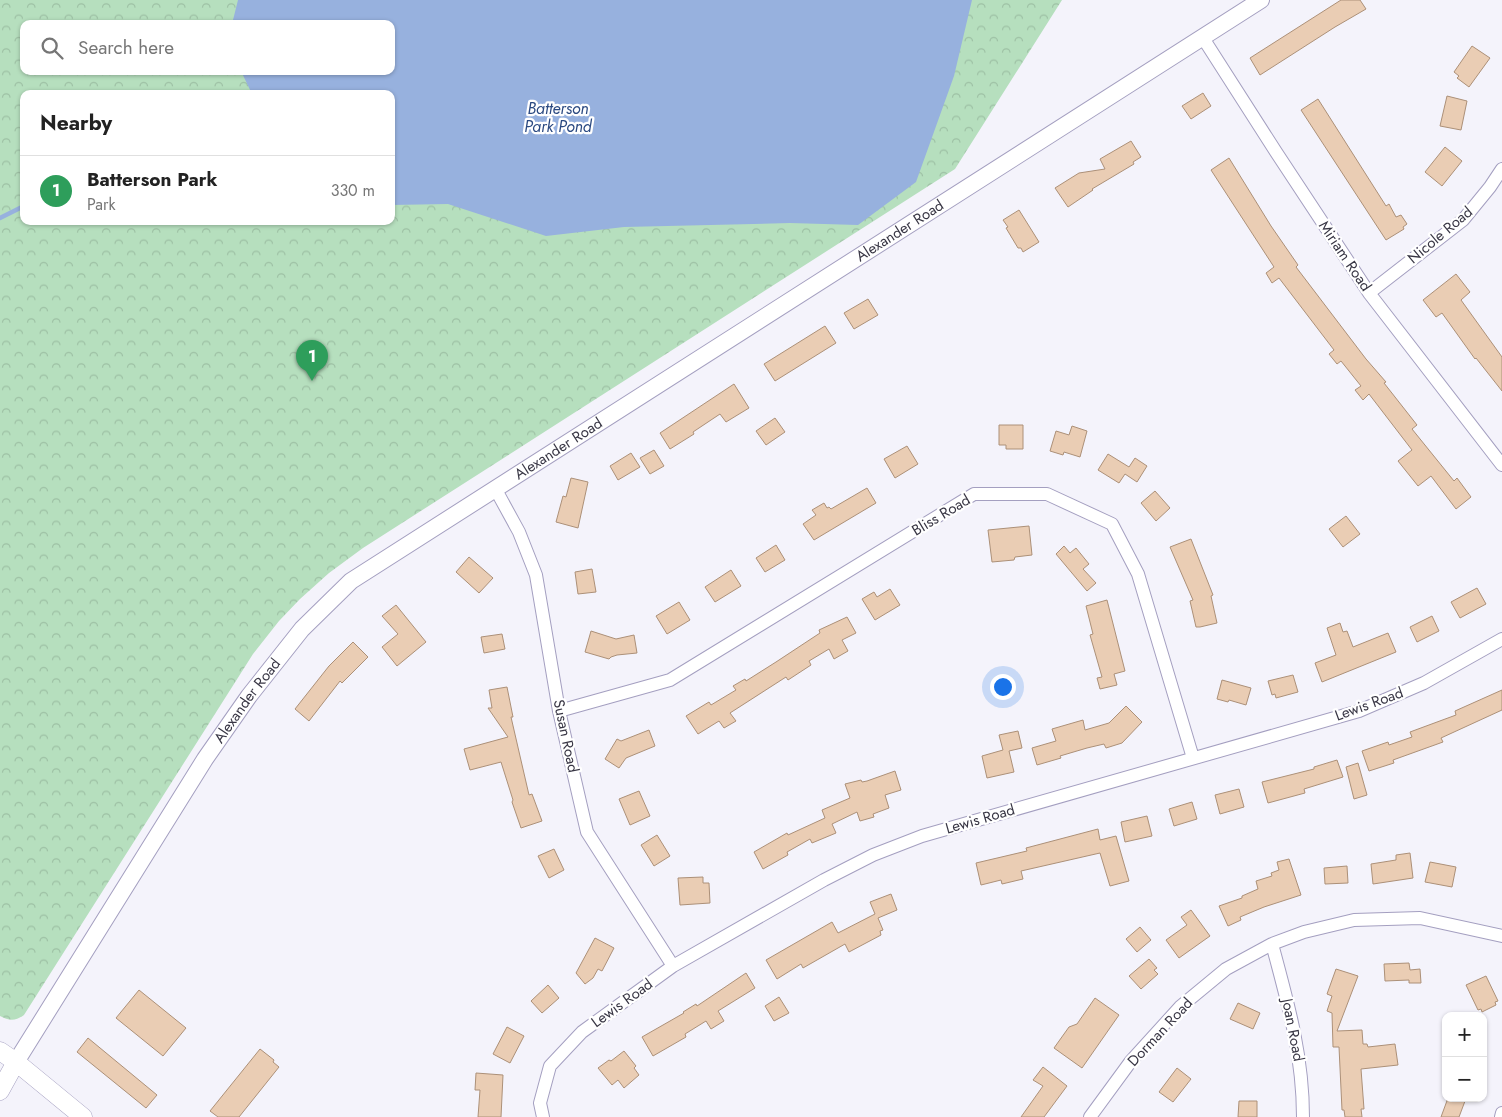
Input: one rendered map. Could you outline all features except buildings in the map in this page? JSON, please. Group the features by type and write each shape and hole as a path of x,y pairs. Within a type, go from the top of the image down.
{"main road":[{"path":"0,1051 83,1117"},
{"path":"0,1091 16,1062"}],"street":[{"name":"Alexander Road","path":"16,1062 205,759 250,696 302,629 352,581 1261,0"},
{"name":"Miriam Road","path":"1203,38 1369,293 1502,464"},
{"name":"Nicole Road","path":"1369,293 1463,220 1502,169"},
{"name":"Susan Road","path":"496,490 519,532 536,575 559,711 587,832 673,966"},
{"name":"Bliss Road","path":"559,711 670,680 974,494 1047,494 1112,524 1138,574 1192,758"},
{"name":"Lewis Road","path":"543,1117 540,1103 550,1066 582,1032 673,966 824,880 873,855 922,836 1358,711 1424,683 1502,639"},
{"name":"Dorman Road","path":"1090,1117 1131,1061 1180,1007 1226,969 1272,944 1304,932 1354,920 1420,918 1502,936"},
{"name":"Joan Road","path":"1272,944 1293,1019 1303,1086 1303,1117"},
{"path":"1501,1117 1502,1113"}],"green space":[{"path":"0,0 1062,0 955,169 363,548 329,573 300,599 279,621 253,654 24,1015 12,1020 0,1016"}],"water":[{"name":"Batterson Park Pond","path":"238,0 972,0 954,76 916,182 858,225 790,223 624,227 546,236 448,204 395,205 395,90 250,90 243,75 395,75 395,20 233,20"}],"waterway":[{"path":"0,218 20,208"}],"place":[{"name":"Batterson Park","path":"312,381"}]}
